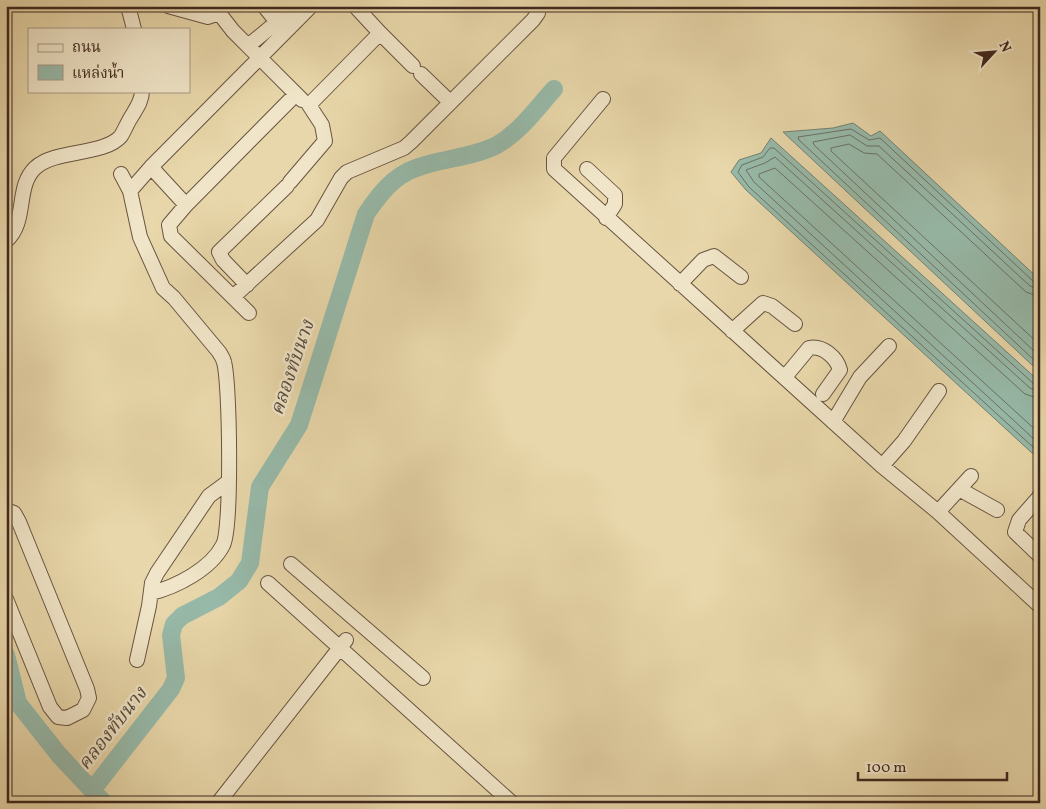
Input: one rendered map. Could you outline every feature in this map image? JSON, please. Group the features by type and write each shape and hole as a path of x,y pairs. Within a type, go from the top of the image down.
{"lane":[{"path":"128,6 134,28"},
{"path":"168,6 217,10 259,58 309,105 322,125 325,141 288,184 219,252 223,260 247,285"},
{"path":"264,6 276,21"},
{"path":"130,191 151,167 311,6"},
{"path":"355,6 417,71 450,102"},
{"path":"233,297 317,220 341,178 348,172 404,148 534,20 538,13 538,6"},
{"path":"248,46 289,12"},
{"path":"309,105 380,33"},
{"path":"6,241 12,236 18,221 28,178 36,167 51,158 96,149 120,137 142,99 142,92"},
{"path":"248,313 171,236 169,225 186,205 296,94"},
{"path":"603,98 554,158 553,164 561,177 882,466 938,512 1039,603"},
{"path":"151,167 186,205"},
{"path":"586,169 614,195 615,204 606,218"},
{"path":"121,174 130,191 140,237 162,288 180,305 219,352 224,362 229,408 228,482 224,544 209,563 193,575 161,591 151,593"},
{"path":"680,284 704,260 714,256 741,277"},
{"path":"732,331 763,303 772,306 795,324"},
{"path":"833,422 860,377 889,346"},
{"path":"784,377 809,348 820,348 836,360 840,370 823,394"},
{"path":"882,466 904,441 939,391"},
{"path":"938,512 971,476"},
{"path":"137,660 152,583 157,573 215,490 228,482"},
{"path":"959,489 997,510"},
{"path":"1040,496 1019,520 1015,532 1040,556"},
{"path":"6,510 14,513 20,522 87,689 89,698 83,710 67,718 58,717 50,707 6,599"},
{"path":"291,564 423,678"},
{"path":"268,583 345,641 512,803"},
{"path":"218,803 345,641 360,625"}],"water":[{"path":"853,123 871,136 880,131 1040,280 1040,364 1032,365 783,132 833,128"},
{"path":"771,138 1040,382 1040,452 1032,453 746,190 731,172 739,160 761,153"}],"waterway":[{"name":"คลองทับนาง","path":"93,789 171,689 176,678 171,635 174,624 182,616 219,597 239,581 250,563 260,487 299,425 366,214 387,187 408,171 477,153 505,140 528,119 554,89"},
{"path":"6,655 18,703 59,755 104,803"}]}
